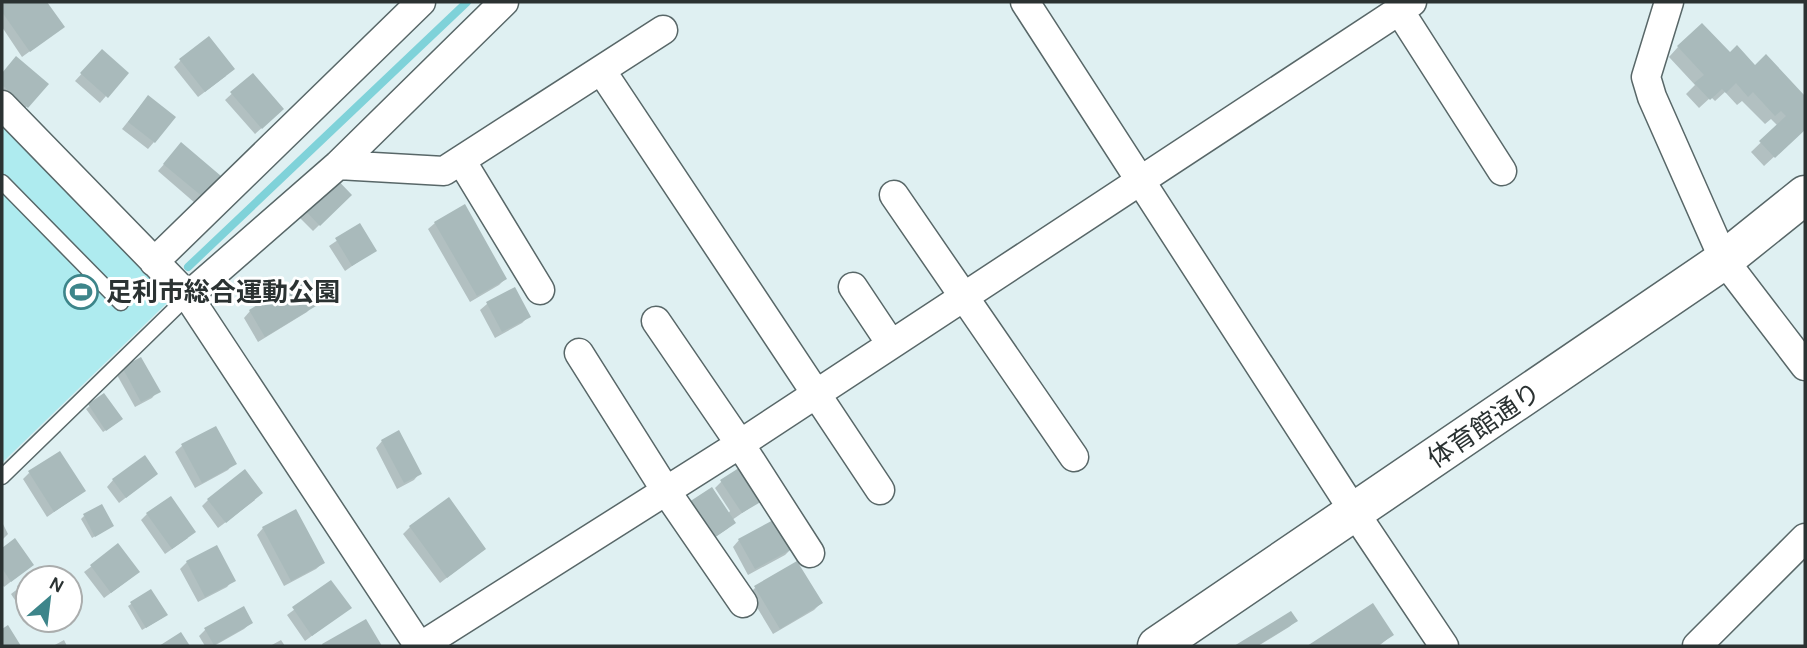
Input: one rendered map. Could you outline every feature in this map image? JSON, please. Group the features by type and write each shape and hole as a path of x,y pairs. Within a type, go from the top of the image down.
{"street":[{"path":"154,262 421,2"},
{"path":"188,296 338,165 504,2"},
{"path":"1025,2 1444,646"},
{"path":"1669,2 1646,77 1652,97 1724,260 1805,366"},
{"path":"2,105 188,296 420,646 740,444 1405,6 1502,171"},
{"path":"338,165 444,171 663,30"},
{"path":"601,70 880,490"},
{"path":"461,160 540,290"},
{"path":"894,195 1074,457"},
{"name":"体育館通り","path":"1157,646 1724,260 1805,195"},
{"path":"853,287 891,344"},
{"path":"656,321 810,553"},
{"path":"579,353 666,491 743,603"},
{"path":"1699,646 1805,538"}],"lane":[{"path":"2,182 121,303"},
{"path":"2,477 188,296"}],"shaded area":[{"name":"足利市総合運動公園","path":"2,123 141,267 169,301 2,463"}],"building":[{"path":"47,2 65,27 30,52 2,12 2,4"},
{"path":"1702,23 1730,52 1737,45 1755,65 1766,54 1805,96 1805,130 1775,158 1759,141 1786,116 1781,111 1775,116 1753,92 1748,97 1736,83 1726,93 1722,89 1710,100 1694,83 1704,75 1677,46"},
{"path":"209,36 235,69 205,92 179,59"},
{"path":"102,49 129,73 108,98 80,73"},
{"path":"16,56 49,84 28,108 2,85 2,73"},
{"path":"253,73 284,109 262,129 230,92"},
{"path":"148,95 176,117 155,143 128,122"},
{"path":"181,142 221,176 203,197 163,164"},
{"path":"328,170 352,195 320,226 296,201"},
{"path":"465,204 507,279 477,296 434,222"},
{"path":"360,223 377,251 352,266 335,238"},
{"path":"299,279 316,306 265,337 249,310"},
{"path":"515,287 531,317 502,332 486,302"},
{"path":"141,357 161,392 141,402 122,367"},
{"path":"104,393 123,419 106,431 88,404"},
{"path":"216,426 237,464 202,483 181,444"},
{"path":"399,430 422,474 404,483 381,440"},
{"path":"60,451 86,491 54,512 28,471"},
{"path":"145,455 158,474 126,498 112,479"},
{"path":"742,466 764,500 742,513 720,480"},
{"path":"245,469 263,493 226,523 207,499"},
{"path":"712,487 736,523 714,538 689,502"},
{"path":"171,496 196,532 172,549 146,513"},
{"path":"449,497 486,549 447,578 409,526"},
{"path":"102,504 114,526 95,537 83,514"},
{"path":"296,509 325,563 291,581 262,527"},
{"path":"777,518 794,548 755,569 738,539"},
{"path":"15,538 33,564 14,564 14,580 11,582 2,568 2,548"},
{"path":"118,543 140,572 111,593 90,565"},
{"path":"217,545 236,581 205,597 186,561"},
{"path":"797,561 823,603 780,629 754,586"},
{"path":"331,580 352,608 312,636 292,607"},
{"path":"151,589 168,615 146,628 130,602"},
{"path":"1373,603 1394,635 1377,646 1307,646"},
{"path":"244,606 253,623 214,645 204,628"},
{"path":"1291,611 1298,621 1257,646 1234,646"},
{"path":"366,619 382,646 323,646 322,644"},
{"path":"8,625 21,646 2,646 2,629"},
{"path":"181,632 190,646 159,646"}],"waterway":[{"path":"188,267 467,2"}],"place":[{"name":"足利市総合運動公園","path":"81,292"}]}
